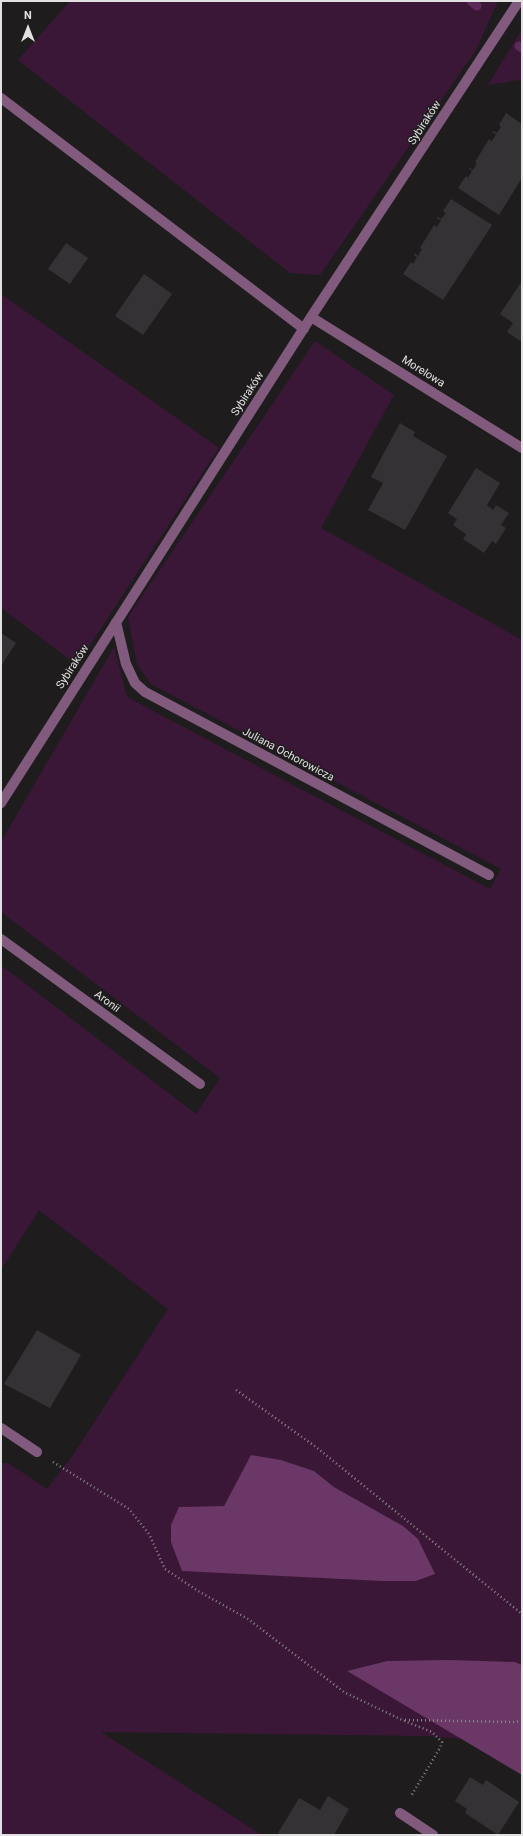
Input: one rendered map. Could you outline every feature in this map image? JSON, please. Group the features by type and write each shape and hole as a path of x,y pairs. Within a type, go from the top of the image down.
{"street":[{"name":"Sybiraków","path":"1,803 4,791 116,622 304,329 519,1"},
{"path":"1,98 304,329"},
{"name":"Morelowa","path":"312,317 522,448"},
{"name":"Juliana Ochorowicza","path":"116,622 126,664 135,683 145,692 489,875"},
{"name":"Aronii","path":"1,939 200,1084"},
{"path":"1,1428 37,1452"},
{"path":"400,1813 432,1835"}],"path":[{"path":"236,1390 316,1447 522,1614"},
{"path":"37,1452 129,1509 149,1534 164,1569 198,1591 248,1619 344,1692 402,1720 432,1732 442,1742 440,1748 400,1813"},
{"path":"402,1720 522,1721"}],"shaded area":[{"path":"70,1 498,1 476,50 320,275 290,273 18,60"},
{"path":"522,29 522,82 519,80 488,85"},
{"path":"1,294 219,448 77,665 1,608"},
{"path":"315,341 394,395 321,528 522,640 522,1665 515,1662 387,1661 347,1671 463,1739 424,1736 101,1732 262,1835 1,1835 1,1463 8,1463 47,1489 73,1455 168,1309 39,1210 1,1270 1,965 196,1114 220,1078 1,912 1,842 114,647 127,697 490,889 501,869 151,684 137,664 128,617","holes":["251,1456 281,1460 314,1471 334,1487 403,1526 382,1581 179,1507 224,1506"]},
{"path":"251,1455 281,1460 314,1471 334,1487 403,1526 418,1539 435,1574 416,1581 382,1581 182,1571 171,1542 171,1525 179,1507 224,1506"},
{"path":"448,1660 515,1662 522,1665 522,1775 347,1671 387,1661"}],"building":[{"path":"506,113 522,124 522,178 499,215 458,188 466,176 468,178 472,171 469,169 470,168 473,170 477,163 475,162 489,139 492,141 496,134 492,132 497,133 501,127 499,125"},
{"path":"451,199 492,225 443,300 403,274 411,262 413,264 417,257 414,255 415,253 418,256 422,249 420,248 434,225 437,227 441,220 437,219 438,217 441,219 446,213 443,211"},
{"path":"66,243 88,258 70,284 48,269"},
{"path":"144,274 172,294 143,335 115,316"},
{"path":"522,281 522,342 507,332 513,323 500,314"},
{"path":"400,423 415,432 413,436 447,456 405,530 368,510 383,483 371,477"},
{"path":"476,468 500,483 487,505 493,510 496,505 509,513 501,525 506,528 496,544 492,541 484,553 463,539 466,534 453,525 457,519 448,513"},
{"path":"1,633 16,643 1,666"},
{"path":"37,1330 81,1355 50,1408 4,1384"},
{"path":"470,1777 483,1785 486,1780 519,1802 498,1835 465,1813 467,1809 455,1801"},
{"path":"328,1796 349,1809 334,1835 281,1835 278,1833 299,1798 320,1810"}],"waterway":[{"path":"471,1 477,6"}]}
